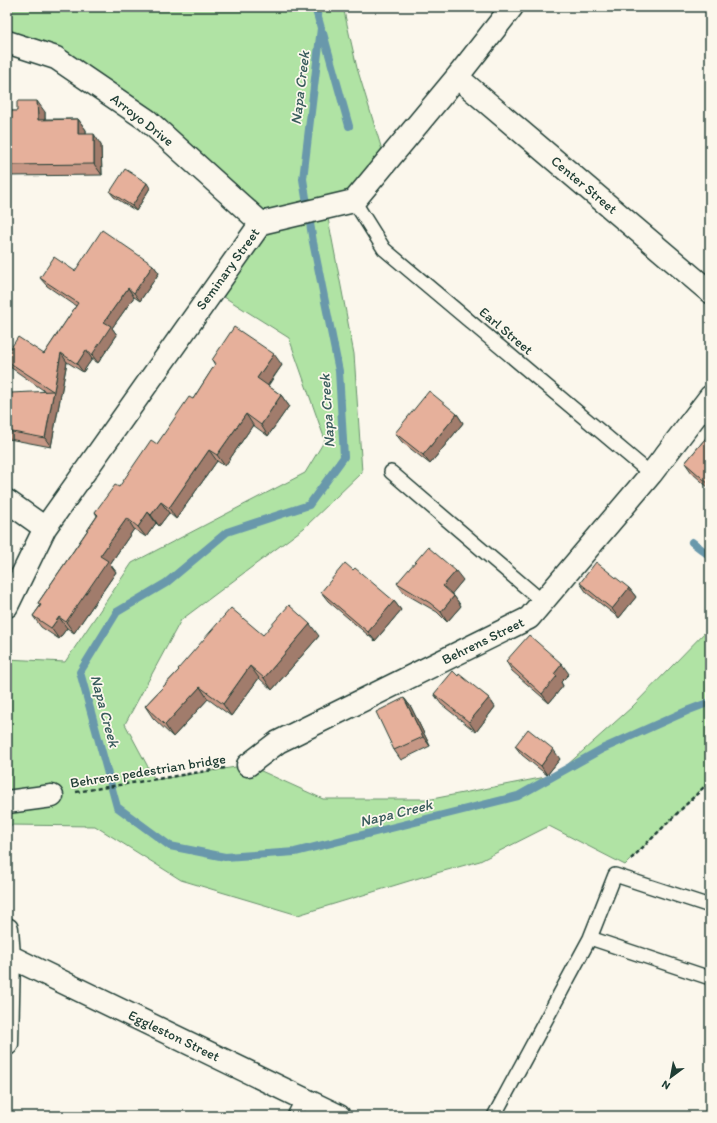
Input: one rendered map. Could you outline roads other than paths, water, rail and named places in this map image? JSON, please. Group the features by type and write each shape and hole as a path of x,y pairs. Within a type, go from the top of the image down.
{"street":[{"path":"347,203 457,77 512,7"},
{"name":"Arroyo Drive","path":"7,42 56,58 147,120 269,221"},
{"name":"Center Street","path":"457,77 710,292"},
{"name":"Seminary Street","path":"7,606 45,528 177,340 269,221 347,203"},
{"name":"Behrens Street","path":"248,765 278,742 529,618 651,474 710,397"},
{"path":"7,502 45,528"},
{"path":"7,802 52,796"},
{"path":"7,929 9,956 7,1044"},
{"name":"Eggleston Street","path":"9,956 298,1107 339,1116"}],"lane":[{"name":"Earl Street","path":"347,203 384,249 651,474"},
{"path":"391,472 543,602"},
{"path":"494,1116 590,938 615,875 710,906"},
{"path":"590,938 710,978"}],"waterway":[{"name":"Napa Creek","path":"315,7 321,28 303,179 313,242 339,371 344,457 309,505 227,532 166,583 117,612 80,672 117,807 170,846 225,857 295,852 518,796 602,749 710,702"},
{"path":"323,33 349,126"},
{"path":"692,542 710,556"}]}
